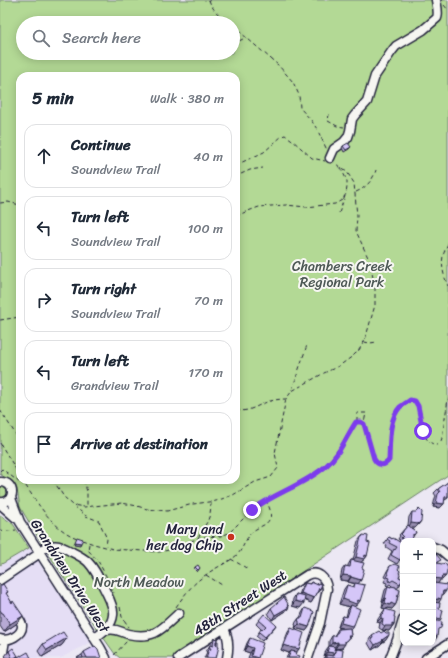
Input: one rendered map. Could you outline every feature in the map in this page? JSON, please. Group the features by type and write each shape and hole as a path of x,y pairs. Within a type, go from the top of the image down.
{"street":[{"path":"330,158 334,150 348,137 352,119 367,102 374,76 392,51 396,46 423,30 437,18 438,10 436,0"},
{"name":"Grandview Drive West","path":"0,482 9,484 11,487 12,501 18,524"},
{"path":"0,503 4,503 12,497"},
{"name":"Grandview Drive West","path":"0,503 16,518 18,524 39,552 100,647 110,657"},
{"path":"0,580 44,548 52,545 61,546 87,561 91,565 102,583 114,615 119,623 131,634"},
{"path":"436,548 448,556"},
{"name":"48th Street West","path":"178,658 307,575 314,573 324,579 328,589 320,623 308,658"},
{"path":"1,658 3,652 3,639 16,636 22,627 22,624 10,605"},
{"path":"95,638 107,630 114,629 127,634 144,636 152,635 162,629 176,612"},
{"path":"107,630 114,615"},
{"path":"224,629 228,639 229,649 227,658"},
{"path":"390,658 400,630"},
{"path":"426,658 448,644"}],"path":[{"path":"209,0 210,4 220,16"},
{"path":"240,32 278,65 293,82 299,95 300,108 317,129 330,158 347,172 352,179 354,183 357,216 356,231 370,262 375,289 375,306 364,342 356,353 339,366 292,391"},
{"path":"240,41 246,38"},
{"path":"329,114 328,121 332,124 351,128"},
{"path":"240,163 264,152 284,135 291,139 312,158 324,162 330,158"},
{"path":"240,174 250,170 264,168"},
{"path":"339,213 346,194 347,181 341,168"},
{"path":"355,192 363,189 372,180 376,170"},
{"path":"240,214 259,207 286,205 306,207 335,204 342,200 346,194"},
{"path":"0,203 8,202 16,205"},
{"path":"448,244 443,256 445,279 448,286"},
{"path":"0,320 16,317"},
{"path":"364,342 377,342"},
{"path":"73,505 84,507 122,503 147,509 167,511 193,504 216,501 233,495 255,482 271,477 278,468 275,453 286,399 292,391 307,345"},
{"path":"240,411 249,410 266,402 286,399"},
{"path":"25,484 38,504 56,525 71,536 89,543 113,549 160,552 174,550 198,538 221,536 229,533 252,510 266,500 304,481 327,465 344,444 357,422 357,413 366,413 364,424 366,433 374,459 376,463 380,465 384,465 389,460 390,430 395,415 400,407 410,400 415,401 418,406 423,431 428,441 437,445 442,438 448,399"},
{"path":"0,410 16,435"},
{"path":"357,422 364,424"},
{"path":"0,443 16,469"},
{"path":"0,471 2,469 16,480"},
{"path":"56,484 64,497 78,511 99,521 107,539 106,547"},
{"path":"85,484 88,506"},
{"path":"176,612 187,591 194,583 238,553 252,531 268,522 270,517 270,508 266,500"},
{"path":"198,538 210,517 211,501"},
{"path":"0,530 13,531 18,524"},
{"path":"89,543 88,550 98,561 116,596"},
{"path":"230,559 248,569"},
{"path":"205,575 222,585"},
{"path":"110,657 131,634 122,617 118,603"}],"shaded area":[{"path":"29,548 91,642 61,658 0,657 0,565"}],"green space":[{"name":"Chambers Creek Regional Park","path":"0,0 448,0 448,475 172,658 120,658 115,654 42,544 20,507 15,485 0,474"},
{"path":"1,487 7,491 4,498 0,498"},
{"path":"0,515 13,524 29,548 0,565"}],"building":[{"path":"348,143 351,147 346,150 343,146"},
{"path":"448,482 448,496 445,497 444,504 436,503 440,492 438,489"},
{"path":"419,509 422,512 421,521 418,524 411,523 412,512 416,512"},
{"path":"408,525 416,532 414,535 413,534 412,538 401,538 403,536 401,534"},
{"path":"363,535 368,536 367,542 370,543 367,556 365,555 364,559 356,557 361,537"},
{"path":"77,537 83,539 81,543 75,542"},
{"path":"389,537 400,542 400,560 391,555 397,547 389,543 390,541 387,539"},
{"path":"436,554 441,560 437,563 445,563 448,568 446,576 442,576 441,579 436,578"},
{"path":"351,560 364,563 361,580 343,575 345,566 350,567"},
{"path":"395,564 400,566 398,569 400,571 400,584 393,580 390,582 390,578 387,577 390,566"},
{"path":"198,565 200,568 198,570 195,567"},
{"path":"311,582 318,585 318,583 322,584 314,598 301,593 305,583 310,584"},
{"path":"355,583 365,585 360,601 358,600 356,604 343,599 347,585 354,587"},
{"path":"436,583 447,585 446,591 443,591 441,599 438,598 438,600 436,599"},
{"path":"3,584 12,603 13,601 23,616 10,624 0,610 0,586"},
{"path":"388,586 396,587 400,590 395,605 385,603"},
{"path":"296,594 305,596 304,603 295,601"},
{"path":"284,597 289,607 275,615 271,608"},
{"path":"436,602 440,603 439,609 443,610 441,619 436,618"},
{"path":"351,605 360,609 354,625 352,626 341,623 343,616 347,617"},
{"path":"305,608 314,612 309,627 299,624 298,621 299,618 302,618"},
{"path":"385,609 395,612 394,624 392,623 392,626 385,626 382,624 383,619 381,618 381,615 383,615"},
{"path":"264,614 276,625 265,637 259,632 266,626 259,620"},
{"path":"436,621 442,622 441,628 438,629 437,637"},
{"path":"291,628 304,633 299,649 284,645"},
{"path":"350,628 351,636 348,636 349,637 345,641 345,644 338,644 338,642 332,643 332,636 335,636 338,629"},
{"path":"379,631 381,633 384,631 389,633 389,635 382,640 383,641 375,645 371,639 373,638 372,635"},
{"path":"63,632 67,638 47,650 43,644"},
{"path":"214,638 217,639 216,645 219,646 216,658 206,658 209,649 210,650 211,648 209,648 210,645 213,646"},
{"path":"250,638 263,643 258,658 251,656 253,648 247,646"},
{"path":"95,646 98,649 101,658 87,658 84,652"},
{"path":"329,646 335,647 334,650 343,650 342,658 326,658 326,655 334,656 335,651 334,653 327,652"},
{"path":"13,648 18,656 12,658 9,651"},
{"path":"291,651 297,652 296,655 300,656 299,658 288,658"},
{"path":"28,652 31,658 18,658 21,655"}],"place":[{"name":"Mary and her dog Chip","path":"231,537"}],"route":[{"path":"252,510 266,500 304,481 327,465 344,444 356,422 361,422 364,424 374,459 376,463 380,465 384,465 389,460 390,430 395,415 400,407 410,400 415,401 418,406 423,431"}],"park label":[{"name":"North Meadow","path":"139,582"}]}
